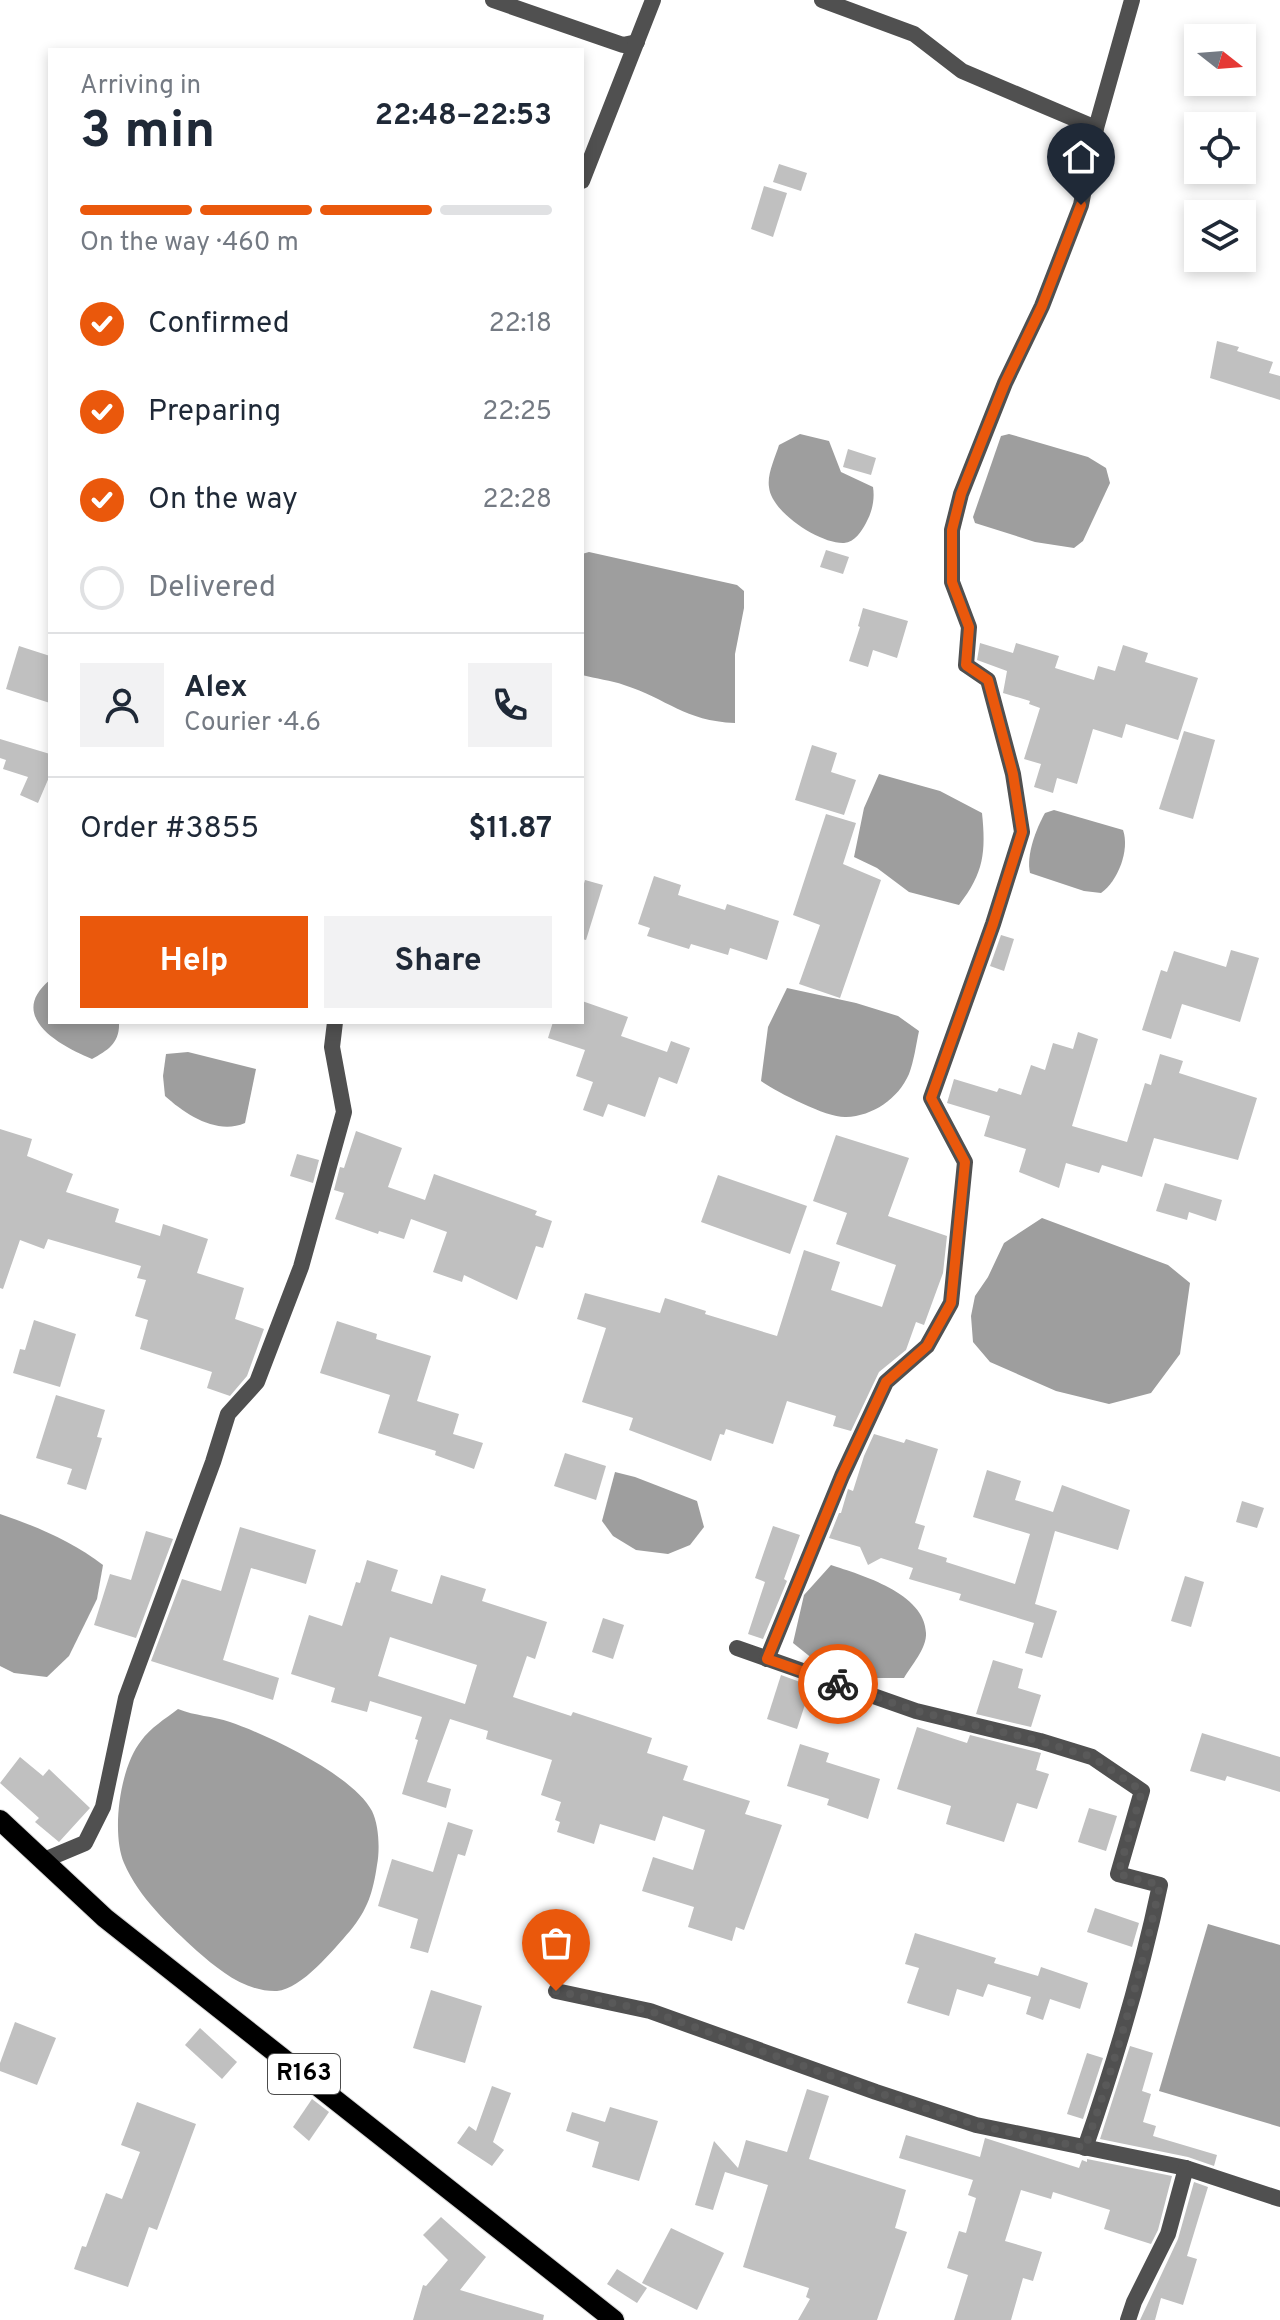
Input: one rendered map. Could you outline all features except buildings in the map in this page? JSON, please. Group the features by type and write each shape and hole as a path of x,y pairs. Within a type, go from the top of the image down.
{"main road":[{"name":"R163","path":"0,1820 105,1918 614,2320"}],"street":[{"path":"493,0 623,45 637,42"},
{"path":"584,176 653,0"},
{"path":"822,0 914,34 962,71 1096,128"},
{"path":"767,1659 842,1476 886,1382 927,1346 951,1303 965,1162 931,1098 1022,832 1013,774 988,680 966,665 969,627 952,582 952,530 966,480 1005,383 1042,306 1081,205 1096,128 1132,0"},
{"path":"42,1861 85,1843 103,1807 126,1698 228,1414 257,1382 301,1267 344,1112 332,1047 335,1024"},
{"path":"737,1648 916,1711 1092,1757 1142,1791 1118,1874 1160,1885 1123,2032 1085,2148"},
{"path":"556,1991 650,2011 976,2125 1186,2168 1280,2199"},
{"path":"1128,2320 1168,2234 1186,2168"}],"shaded area":[{"path":"800,434 829,441 841,472 873,487 870,515 860,533 851,541 834,542 810,532 787,516 772,497 769,477 779,445"},
{"path":"1009,434 1088,457 1106,468 1110,483 1083,541 1074,548 1035,542 975,523 973,517 1001,436"},
{"path":"589,552 737,585 744,591 744,608 735,654 735,723 689,714 624,685 584,675 584,553"},
{"path":"879,774 940,791 982,813 984,839 981,862 974,883 959,905 909,892 877,868 854,857 864,808"},
{"path":"1054,810 1123,830 1124,856 1113,881 1101,893 1084,891 1030,873 1029,858 1035,834 1045,813"},
{"path":"48,982 48,1024 119,1024 115,1041 92,1059 53,1038 36,1017 34,1006 38,993"},
{"path":"787,988 898,1016 919,1031 909,1074 898,1091 875,1110 846,1117 802,1104 761,1081 768,1027"},
{"path":"188,1052 256,1069 245,1123 224,1127 213,1125 182,1110 165,1096 163,1076 166,1054"},
{"path":"1042,1218 1168,1265 1190,1283 1180,1354 1151,1393 1109,1404 1056,1391 990,1362 973,1342 971,1316 975,1296 1004,1243"},
{"path":"615,1472 697,1501 704,1527 690,1545 668,1554 636,1550 613,1536 602,1521"},
{"path":"0,1514 54,1535 103,1565 97,1599 69,1656 47,1677 14,1673 0,1666"},
{"path":"831,1565 889,1588 915,1607 923,1619 926,1639 904,1678 875,1678 818,1663 793,1643 804,1595"},
{"path":"178,1709 224,1720 287,1746 329,1770 362,1797 372,1811 378,1838 378,1859 369,1900 350,1931 307,1976 287,1989 254,1988 214,1965 156,1911 124,1863 118,1818 128,1767 145,1736"},
{"path":"1208,1924 1280,1945 1280,2127 1159,2091"}],"way so far":[{"path":"556,1991 650,2011 976,2125 1085,2148 1110,2076 1148,1942 1160,1885 1118,1874 1142,1791 1092,1757 916,1711 838,1684"}],"route":[{"path":"838,1684 767,1659 842,1476 886,1382 927,1346 951,1303 965,1162 931,1098 1022,832 1013,774 988,680 966,665 969,627 952,582 952,530 961,494 983,438 1042,306 1081,205"}]}
